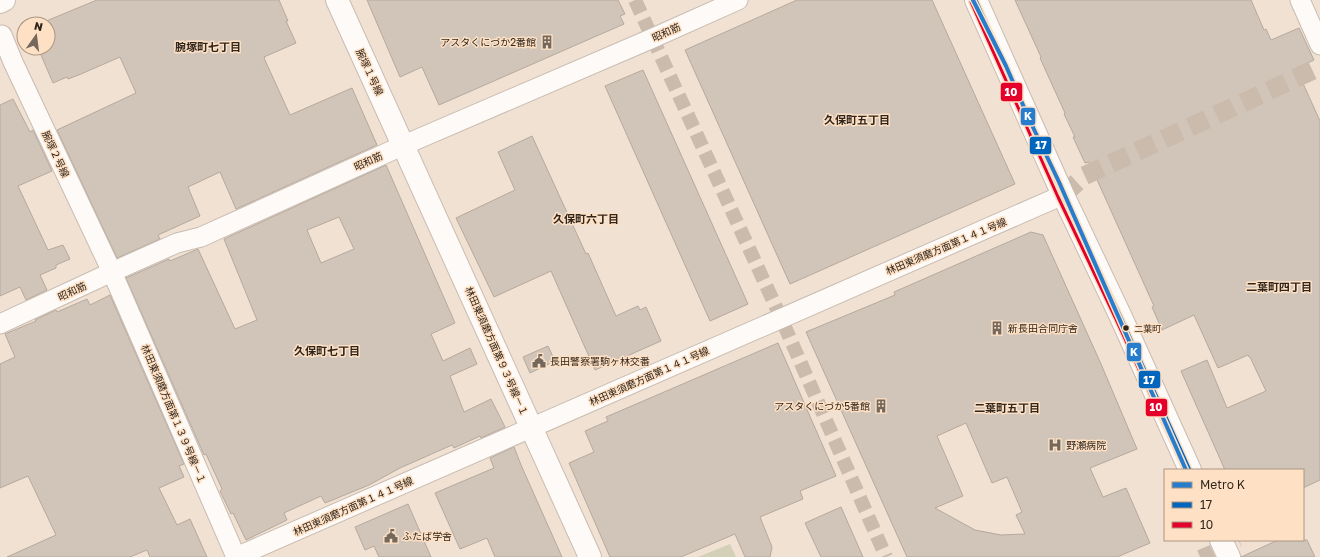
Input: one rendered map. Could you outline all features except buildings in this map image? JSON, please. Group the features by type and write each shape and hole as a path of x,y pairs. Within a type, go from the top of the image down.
{"main road":[{"path":"0,2 4,0"},
{"name":"腕塚１号線","path":"337,0 404,145"},
{"path":"976,0 1063,195 1120,315 1190,469"},
{"name":"林田東須磨方面第９３号線－１","path":"404,145 590,557"},
{"path":"1221,541 1229,557"}],"street":[{"name":"昭和筋","path":"0,324 177,243 201,237 404,145 738,0"},
{"path":"1300,0 1320,45"},
{"name":"腕塚２号線","path":"2,35 13,62 112,272"},
{"name":"林田東須磨方面第１４１号線","path":"236,557 1063,195"},
{"name":"林田東須磨方面第１３９号線－１","path":"112,272 236,557"}],"shaded area":[{"path":"730,544 736,557 698,557"}],"tunnel":[{"path":"635,0 781,318 886,557"},
{"path":"1063,195 1084,176 1320,67"},
{"path":"1200,557 1237,541"}],"metro line":[{"name":"K","path":"973,0 1006,66 1059,182 1186,469"}],"transit line":[{"name":"17","path":"976,0 1063,195 1120,315 1190,469"},
{"name":"10","path":"971,2 1058,197 1185,469"}],"place":[{"name":"アスタくにづか2番館","path":"547,42"},
{"name":"新長田合同庁舎","path":"997,328"},
{"name":"二葉町","path":"1126,328"},
{"name":"長田警察署駒ヶ林交番","path":"539,361"},
{"name":"アスタくにづか5番館","path":"881,406"},
{"name":"野瀬病院","path":"1055,445"},
{"name":"ふたば学舎","path":"391,536"}],"district":[{"name":"腕塚町七丁目","path":"208,46"},
{"name":"久保町五丁目","path":"857,119"},
{"name":"久保町六丁目","path":"586,218"},
{"name":"二葉町四丁目","path":"1279,286"},
{"name":"久保町七丁目","path":"327,350"},
{"name":"二葉町五丁目","path":"1007,407"}]}
